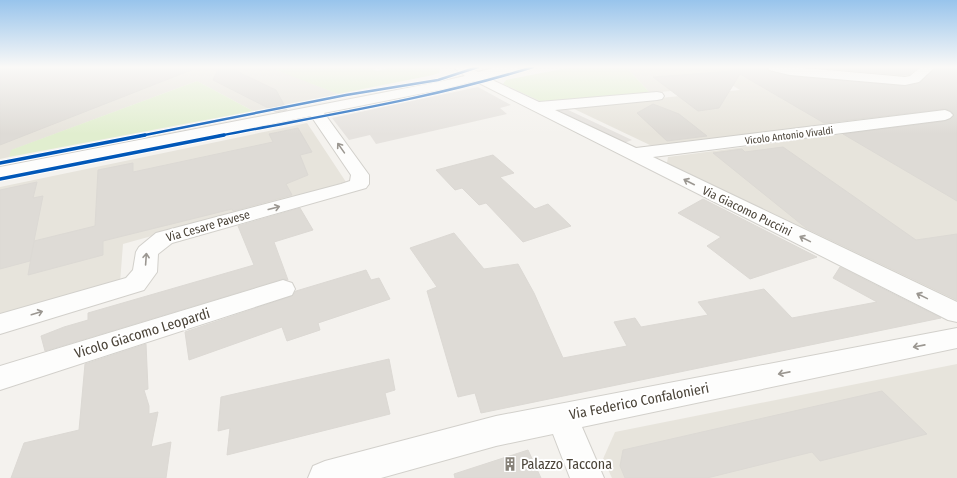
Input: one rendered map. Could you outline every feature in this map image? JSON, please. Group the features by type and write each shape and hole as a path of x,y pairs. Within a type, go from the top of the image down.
{"street":[{"path":"0,173 416,89"},
{"name":"Via Giacomo Puccini","path":"502,89 957,313"},
{"path":"538,107 658,96"},
{"name":"Via Cesare Pavese","path":"0,324 135,284 145,272 147,252 164,238 359,184 360,175 314,110"},
{"name":"Vicolo Antonio Vivaldi","path":"633,154 945,116"},
{"name":"Vicolo Giacomo Leopardi","path":"0,378 283,289"},
{"name":"Via Federico Confalonieri","path":"325,478 496,431 957,338"},
{"path":"562,417 587,478"}],"shaded area":[{"path":"0,89 175,89 12,150 9,157 0,159"},
{"path":"213,89 327,89 338,94 253,111"},
{"path":"467,89 482,89 511,105 500,108 507,114 376,144 370,135 349,140 332,118"},
{"path":"647,89 688,89 650,93"},
{"path":"739,89 921,89 957,115 948,111 652,146 570,107 740,90"},
{"path":"564,108 632,140 624,143 556,111"},
{"path":"957,119 957,304 667,163 668,157"},
{"path":"307,123 346,182 123,244 120,283 0,317 0,187"},
{"path":"957,364 957,478 612,478 603,459 615,432"}],"green space":[{"path":"175,89 213,89 253,111 9,157 11,150"},
{"path":"326,89 361,89 338,94"},
{"path":"514,89 647,89 650,93 542,102"}],"building":[{"path":"0,89 142,89 0,145"},
{"path":"231,89 276,90 287,110 276,112"},
{"path":"669,89 731,89 719,108 698,111"},
{"path":"766,89 957,89 957,201 843,134 945,121 954,116 951,111 945,109 824,123"},
{"path":"653,104 679,114 707,136 667,141 637,113"},
{"path":"298,128 312,152 300,155 308,175 286,184 292,195 233,211 232,209 103,241 103,255 28,275 34,241 95,226 98,170 133,163 133,172 273,142 269,134"},
{"path":"783,147 916,240 957,234 957,300 806,228 713,153 742,149 745,152"},
{"path":"493,155 514,173 500,177 535,209 548,204 571,226 523,242 486,203 479,205 462,188 455,190 436,170"},
{"path":"37,182 33,198 43,196 30,261 0,269 0,190"},
{"path":"703,199 817,257 750,279 707,246 721,237 678,213"},
{"path":"300,208 313,230 274,242 288,280 283,279 45,351 41,336 88,320 88,313 254,265 238,226"},
{"path":"454,233 484,269 518,264 534,293 563,358 627,346 614,322 635,318 641,327 708,315 698,302 764,289 792,318 877,302 833,278 840,267 941,318 481,413 475,393 458,397 427,291 437,287 410,248"},
{"path":"366,270 371,280 379,278 390,299 318,323 320,330 287,341 282,327 189,360 185,332 292,296 296,291"},
{"path":"146,344 148,389 144,390 149,406 149,414 158,412 151,447 171,442 166,478 11,478 24,443 79,430 85,364"},
{"path":"389,359 395,390 385,393 390,414 227,455 230,428 218,431 221,397"},
{"path":"882,391 927,434 820,461 812,452 707,478 625,478 620,466 623,450"},
{"name":"Palazzo Taccona","path":"528,450 541,478 455,478 454,474"}],"cycle path":[{"path":"0,163 381,89"},
{"path":"0,179 318,116 400,102 456,89"}],"place":[{"name":"Palazzo Taccona","path":"510,464"}]}
